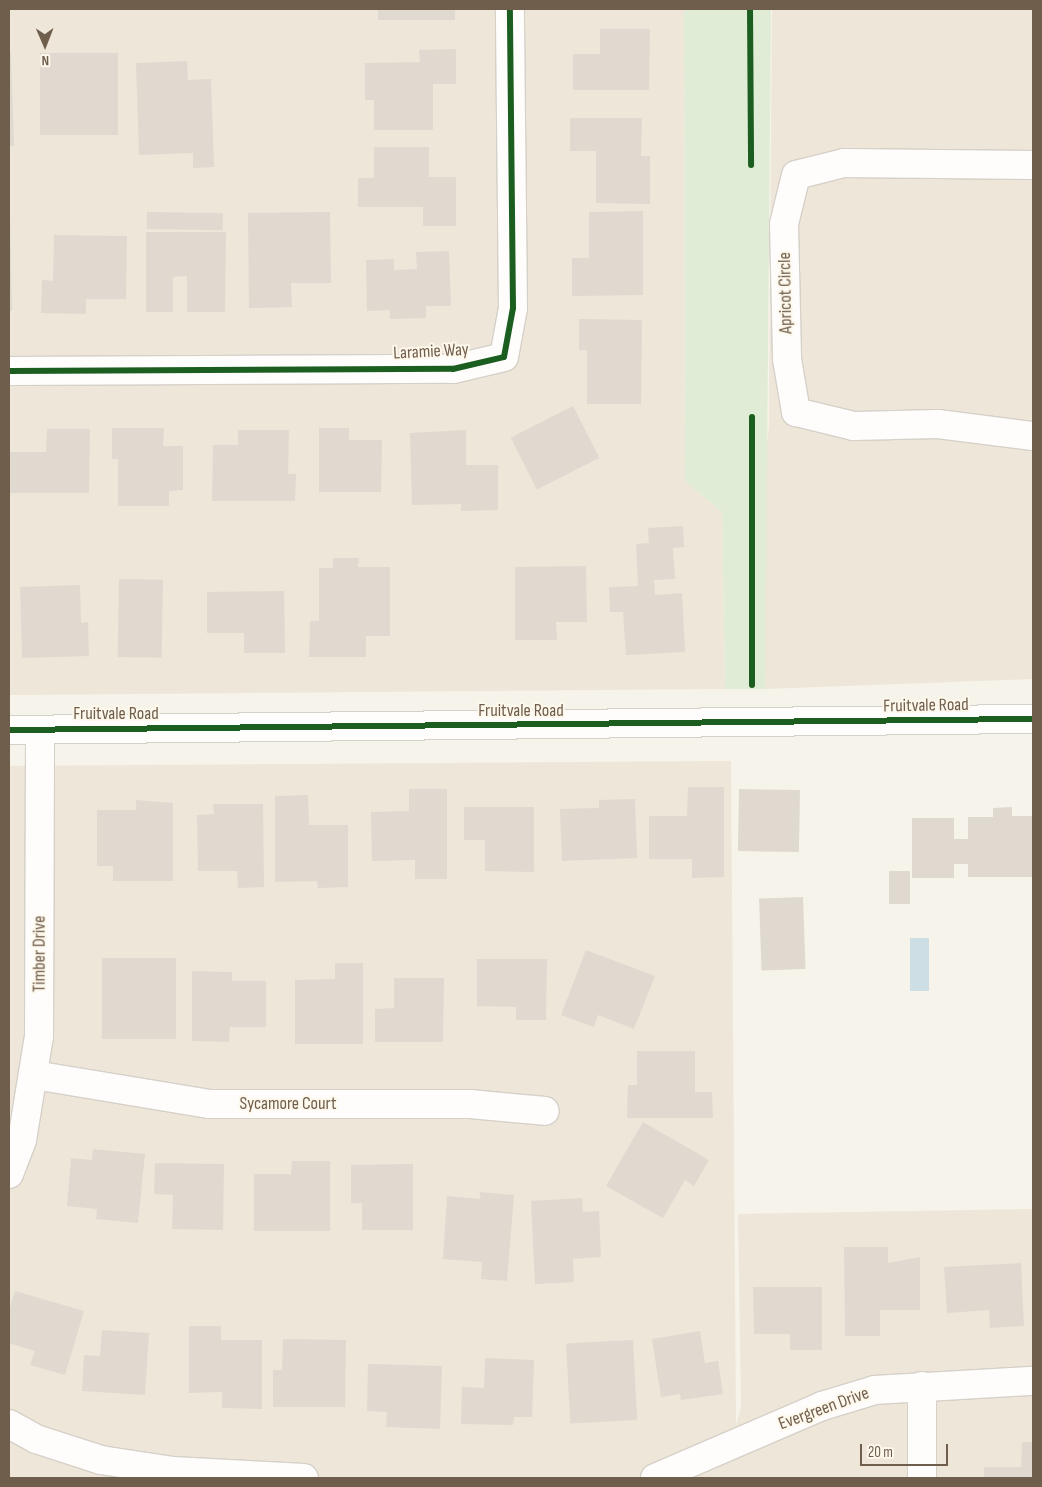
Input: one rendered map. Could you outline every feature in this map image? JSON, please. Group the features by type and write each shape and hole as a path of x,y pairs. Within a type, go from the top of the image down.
{"street":[{"name":"Laramie Way","path":"9,371 453,369 504,357 513,308 510,9"},
{"name":"Apricot Circle","path":"1033,165 844,164 824,168 796,175 784,224 787,359 796,412 854,426 938,424 1033,436"},
{"name":"Fruitvale Road","path":"9,730 1033,720"},
{"name":"Timber Drive","path":"9,1174 22,1140 34,1076 39,1036 40,730"},
{"name":"Sycamore Court","path":"34,1076 209,1104 470,1104 545,1110"},
{"name":"Evergreen Drive","path":"655,1478 822,1406 875,1390 1033,1381"},
{"path":"922,1386 922,1478"},
{"path":"9,1424 36,1439 101,1460 173,1475 304,1478"}],"shaded area":[{"path":"9,9 684,9 685,481 722,512 725,689 9,695"},
{"path":"772,9 1033,9 1033,679 765,689 764,470 769,427"},
{"path":"731,761 736,1425 741,1407 738,1214 1033,1209 1033,1478 9,1478 9,766"},
{"path":"910,938 929,938 929,991 910,991"}],"green space":[{"path":"684,9 771,9 765,689 725,689 722,512 685,481"}],"building":[{"path":"378,9 455,9 455,20 378,20"},
{"path":"600,29 650,29 649,90 573,90 573,54 600,54"},
{"path":"456,49 456,84 433,84 433,130 374,130 374,100 365,100 365,63 420,62 419,50"},
{"path":"40,53 118,53 118,135 40,135"},
{"path":"9,54 11,54 14,146 9,146"},
{"path":"187,61 188,80 211,79 214,167 193,168 193,153 139,155 136,63"},
{"path":"570,118 642,118 641,156 650,156 650,204 596,203 596,151 570,151"},
{"path":"374,147 429,147 429,177 456,177 456,226 423,226 423,207 358,207 358,178 374,178"},
{"path":"643,211 643,295 572,296 572,258 589,258 589,212"},
{"path":"147,212 223,213 223,230 147,229"},
{"path":"330,212 331,283 291,283 292,307 249,308 248,213"},
{"path":"10,216 12,311 9,311"},
{"path":"146,232 226,232 225,312 187,312 187,276 173,277 173,312 146,312"},
{"path":"54,235 127,236 126,299 86,299 86,314 41,313 42,280 53,281"},
{"path":"449,251 451,306 426,306 426,318 390,319 390,310 367,311 366,260 394,259 394,270 417,269 416,252"},
{"path":"579,319 642,320 641,404 587,404 587,350 579,350"},
{"path":"573,406 599,458 537,489 511,438"},
{"path":"112,428 164,428 163,446 183,446 183,490 169,491 169,506 118,506 118,459 112,459"},
{"path":"319,428 349,428 349,440 382,440 381,492 319,492"},
{"path":"47,429 90,429 89,493 10,493 10,452 46,452"},
{"path":"238,430 289,430 288,474 296,474 295,501 212,501 213,445 238,445"},
{"path":"466,430 466,465 498,465 498,510 461,511 461,504 412,505 410,433"},
{"path":"683,526 684,547 673,548 675,579 654,580 655,595 682,593 685,652 626,655 623,612 610,612 609,587 638,586 636,544 649,543 648,528"},
{"path":"333,558 359,558 358,567 390,567 390,636 366,636 366,657 309,657 310,621 319,621 319,568 333,568"},
{"path":"586,566 587,622 556,622 557,640 515,640 515,567"},
{"path":"119,579 163,580 162,658 118,657"},
{"path":"80,585 81,623 88,622 89,656 22,658 20,587"},
{"path":"284,591 285,653 244,653 244,633 207,633 207,592"},
{"path":"688,787 724,787 724,877 692,878 692,859 649,859 649,816 687,816"},
{"path":"409,789 447,789 447,879 415,879 415,860 372,861 371,812 409,811"},
{"path":"739,789 800,790 799,852 738,851"},
{"path":"308,795 309,825 348,825 348,887 318,888 317,881 275,882 275,796"},
{"path":"635,799 637,858 562,861 560,809 599,808 599,800"},
{"path":"136,800 173,803 173,881 113,881 113,866 97,866 97,810 136,810"},
{"path":"213,804 263,804 264,887 238,888 237,871 198,871 197,815 214,814"},
{"path":"464,807 534,807 534,872 485,871 485,840 464,840"},
{"path":"1012,807 1012,816 1033,816 1033,877 968,877 968,864 954,864 954,878 912,878 912,818 954,818 954,839 968,839 968,817 993,817 993,808"},
{"path":"889,871 910,871 910,904 889,904"},
{"path":"803,897 806,969 762,970 759,899"},
{"path":"586,950 655,976 634,1029 598,1015 594,1027 561,1015"},
{"path":"102,958 176,958 176,1039 102,1039"},
{"path":"477,959 547,959 546,1020 516,1020 516,1007 477,1006"},
{"path":"335,963 363,963 363,1044 295,1044 295,980 335,979"},
{"path":"192,971 232,972 232,981 266,981 266,1027 230,1027 229,1042 192,1041"},
{"path":"394,978 444,978 443,1042 375,1042 375,1009 394,1008"},
{"path":"637,1051 695,1051 695,1092 712,1092 713,1118 627,1118 628,1085 637,1085"},
{"path":"643,1122 709,1160 694,1186 685,1180 663,1218 606,1186"},
{"path":"93,1149 145,1154 138,1223 96,1219 97,1209 67,1206 71,1158 92,1160"},
{"path":"292,1161 330,1161 330,1231 254,1231 254,1174 291,1174"},
{"path":"155,1163 224,1164 223,1230 172,1229 173,1195 154,1194"},
{"path":"413,1164 413,1230 362,1230 362,1203 351,1203 351,1165"},
{"path":"480,1192 514,1195 507,1281 481,1279 482,1262 443,1259 447,1196 480,1199"},
{"path":"582,1198 583,1212 599,1211 601,1257 573,1259 574,1282 535,1284 531,1201"},
{"path":"844,1247 888,1247 888,1263 920,1257 920,1310 880,1310 880,1336 845,1336"},
{"path":"1021,1263 1024,1326 990,1328 989,1310 947,1313 944,1267"},
{"path":"753,1287 822,1287 822,1350 790,1350 790,1334 754,1334"},
{"path":"15,1291 84,1311 65,1375 30,1365 35,1351 9,1343 9,1311"},
{"path":"189,1326 221,1326 221,1340 262,1340 262,1409 222,1408 222,1392 189,1393"},
{"path":"102,1330 149,1333 145,1395 82,1391 84,1355 100,1356"},
{"path":"700,1331 705,1363 718,1361 723,1394 681,1400 680,1394 661,1397 652,1339"},
{"path":"283,1339 346,1340 345,1407 273,1407 273,1370 282,1370"},
{"path":"633,1340 637,1420 570,1423 566,1344"},
{"path":"485,1358 534,1360 532,1417 514,1417 513,1425 461,1424 462,1387 484,1388"},
{"path":"368,1364 442,1366 440,1429 386,1427 387,1412 367,1411"},
{"path":"1022,1442 1033,1442 1033,1478 984,1478 984,1467 1021,1467"}],"cycle path":[{"path":"9,371 453,369 504,357 513,308 510,9"},
{"path":"750,9 751,165"},
{"path":"752,417 752,685"},
{"path":"9,730 1033,719"}]}
